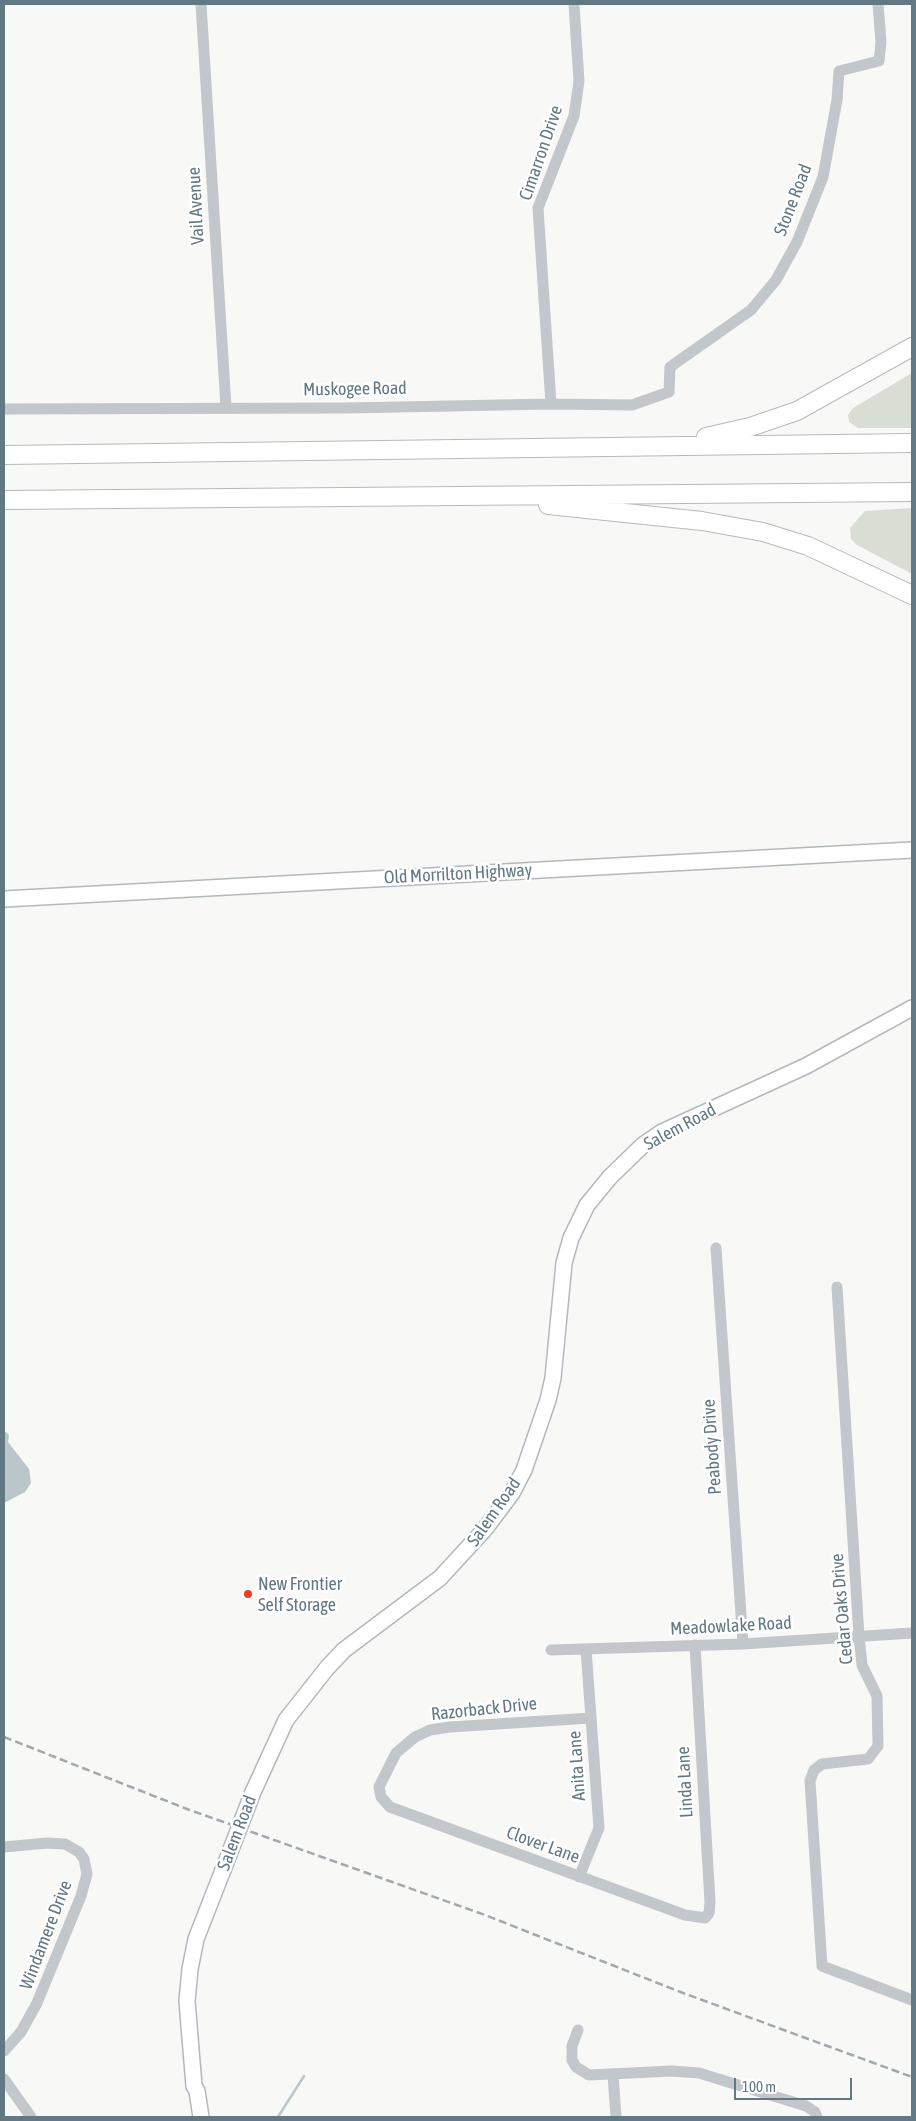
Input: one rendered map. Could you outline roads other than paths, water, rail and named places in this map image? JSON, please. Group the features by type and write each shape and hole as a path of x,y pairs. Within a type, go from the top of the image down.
{"highway":[{"path":"646,446 724,434 784,416 818,401 912,347"},
{"path":"4,456 413,452 646,446 912,443"},
{"path":"4,500 912,492"},
{"path":"470,497 746,528 808,546 912,596"}],"main road":[{"name":"Old Morrilton Highway","path":"4,899 912,850"},
{"name":"Salem Road","path":"193,2117 192,2092 194,2086 187,2001 190,1969 196,1939 253,1792 286,1720 322,1674 344,1650 440,1578 485,1529 512,1492 524,1470 548,1400 553,1378 564,1262 571,1238 587,1205 610,1177 643,1145 662,1132 806,1066 912,1008"},
{"name":"Salem Road","path":"194,2086 198,2091 201,2117"}],"street":[{"name":"Vail Avenue","path":"201,4 226,407"},
{"name":"Cimarron Drive","path":"551,404 538,208 574,116 579,81 574,4"},
{"name":"Stone Road","path":"678,360 751,310 776,280 798,242 823,177 838,100 839,72 878,61 881,42 878,4"},
{"name":"Muskogee Road","path":"4,409 347,408 551,404 632,405 668,392 670,367 678,360"},
{"name":"Peabody Drive","path":"716,1248 743,1644"},
{"name":"Cedar Oaks Drive","path":"837,1287 859,1636 862,1664 877,1696 878,1746 868,1759 822,1764 814,1770 810,1781 822,1966 912,2000"},
{"name":"Meadowlake Road","path":"551,1650 743,1644 912,1633"},
{"name":"Linda Lane","path":"695,1645 710,1902 707,1917"},
{"name":"Anita Lane","path":"579,1877 599,1828 586,1649"},
{"name":"Razorback Drive","path":"379,1787 396,1753 415,1737 430,1730 591,1718"},
{"name":"Clover Lane","path":"379,1787 382,1800 390,1807 685,1915 700,1919 707,1917"},
{"name":"Windamere Drive","path":"4,1846 65,1844 79,1852 86,1866 86,1884 37,2004 21,2032 4,2051"},
{"path":"578,2030 571,2052 576,2067 589,2075 672,2071 699,2074 812,2108 817,2117"},
{"path":"613,2075 616,2117"},
{"path":"4,2079 31,2117"}],"waterway":[{"path":"278,2117 304,2076"}],"railway":[{"path":"4,1737 187,1809 485,1915 683,1993 912,2077"}],"place":[{"name":"New Frontier Self Storage","path":"248,1594"}]}
